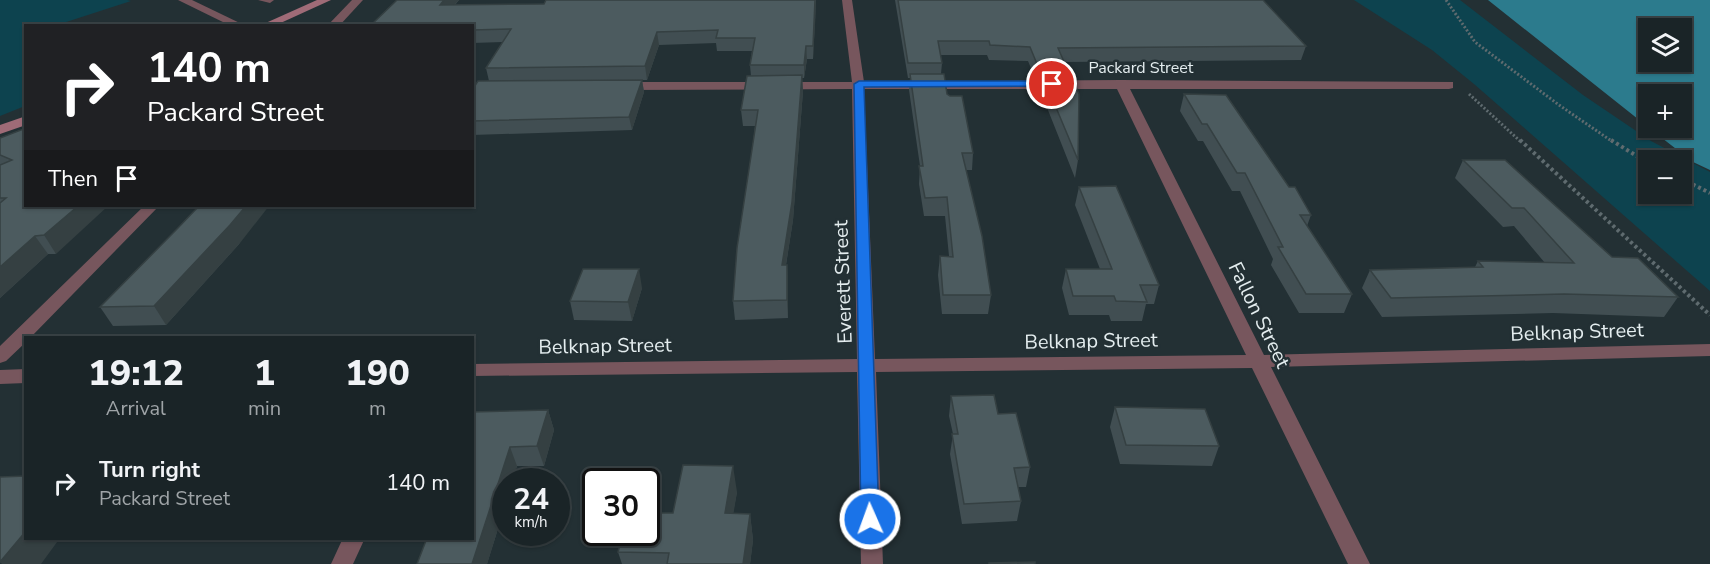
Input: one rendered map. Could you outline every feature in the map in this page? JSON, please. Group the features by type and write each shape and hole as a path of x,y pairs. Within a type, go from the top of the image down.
{"main road":[{"path":"269,24 326,0"},
{"path":"0,130 24,121"}],"street":[{"path":"183,0 237,24"},
{"path":"334,24 358,0"},
{"name":"Everett Street","path":"847,0 859,84 872,564"},
{"name":"Packard Street","path":"613,87 859,84 1449,84"},
{"name":"Fallon Street","path":"1121,84 1359,564"},
{"path":"0,357 151,207"},
{"name":"Belknap Street","path":"474,370 1258,361 1710,350"},
{"path":"0,377 24,376"},
{"path":"342,564 353,540"}],"lane":[{"path":"262,0 270,0"}],"path":[{"path":"1446,0 1475,42 1559,105 1638,157"},
{"path":"1449,84 1465,90 1479,102 1710,315"},
{"path":"1692,184 1710,193"}],"shaded area":[{"path":"0,0 131,1 60,24 24,24 24,106 0,116"},
{"path":"1354,0 1460,0 1583,95 1638,132 1638,138 1647,138 1668,150 1638,150 1638,204 1692,204 1692,163 1710,172 1710,291 1474,84 1432,50"},
{"path":"1488,0 1710,0 1710,170 1692,161 1692,150 1677,150 1662,138 1692,138 1692,84 1638,84 1638,119"}],"building":[{"path":"397,0 444,0 440,5 544,4 546,0 815,0 813,46 806,46 804,65 750,65 755,38 716,38 718,30 657,32 645,66 486,68 511,29 474,30 474,24 372,24"},
{"path":"898,0 1263,0 1306,46 1058,48 1065,64 1037,64 1030,47 990,45 989,41 938,41 942,63 908,63"},
{"path":"910,74 944,74 947,94 962,96 973,153 962,153 982,236 991,295 943,295 940,256 953,257 947,197 925,198 919,166 923,166"},
{"path":"1042,74 1070,74 1079,94 1078,160"},
{"path":"802,75 792,202 782,265 787,265 787,300 733,301 737,248 758,110 741,110 747,76"},
{"path":"642,80 629,117 474,121 474,87 478,81"},
{"path":"1184,94 1226,95 1289,187 1295,187 1311,215 1300,215 1352,294 1306,294 1278,247 1283,247 1245,173 1237,173 1207,124 1202,124"},
{"path":"24,129 24,207 77,207 44,235 35,236 0,267 0,203 6,198 0,198 0,165 12,160 0,155 0,138"},
{"path":"1463,160 1505,160 1612,257 1638,258 1678,297 1564,294 1391,298 1370,270 1483,267 1478,261 1574,263 1524,208 1512,208"},
{"path":"1116,186 1159,285 1140,285 1147,302 1116,301 1114,296 1073,296 1066,269 1112,269 1079,187"},
{"path":"198,207 245,207 154,306 100,307"},
{"path":"583,269 639,269 628,302 570,301"},
{"path":"994,395 998,414 1016,413 1030,467 1014,468 1021,501 964,504 952,434 958,434 951,396"},
{"path":"1115,407 1205,409 1219,446 1126,445"},
{"path":"548,410 537,446 510,447 503,468 492,468 492,502 472,564 417,564 426,540 474,540 474,412"},
{"path":"683,465 733,466 725,513 750,514 743,564 667,564 669,553 618,552 620,546 660,546 660,513 673,513"},
{"path":"24,476 24,533 0,562 0,477"},
{"path":"1035,562 1035,564 989,564 989,563"}],"route":[{"path":"870,519 859,84 1052,84"}]}
